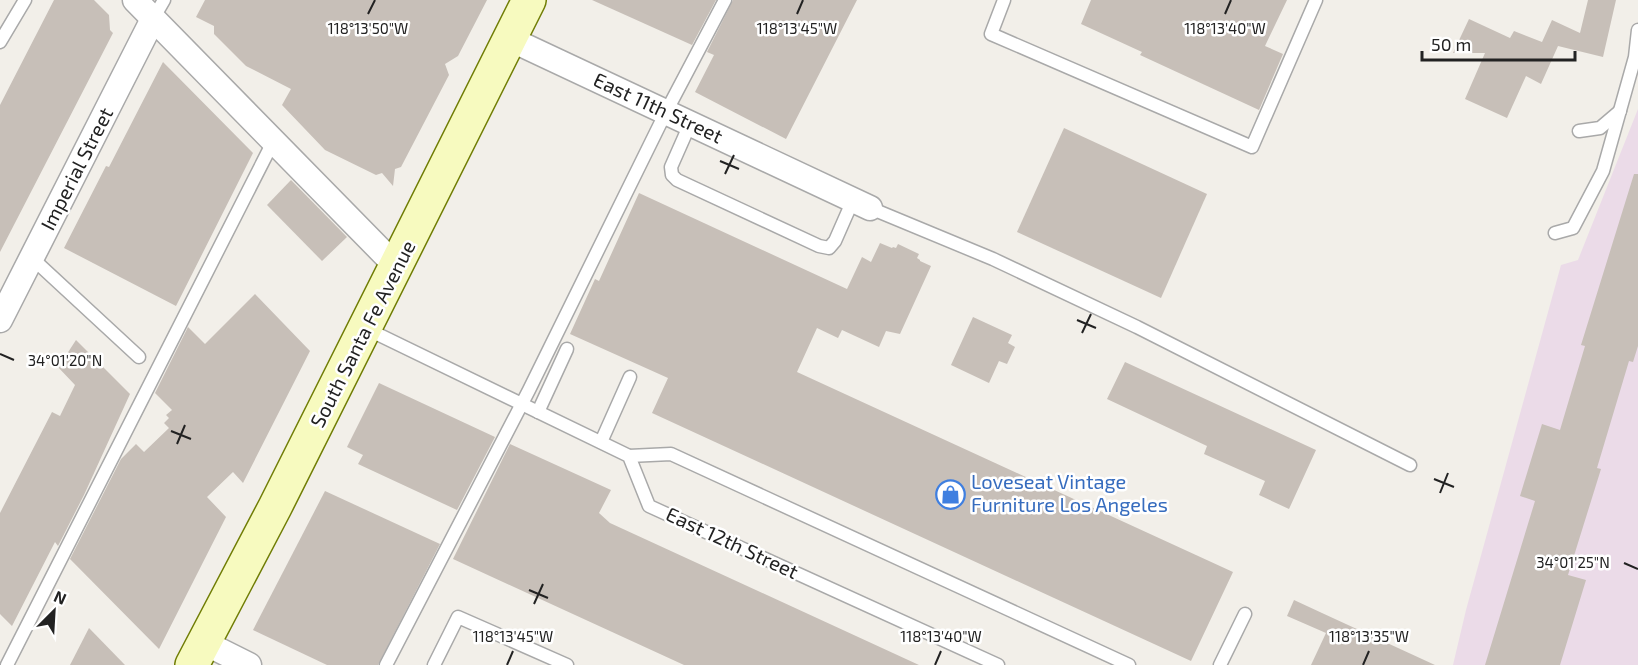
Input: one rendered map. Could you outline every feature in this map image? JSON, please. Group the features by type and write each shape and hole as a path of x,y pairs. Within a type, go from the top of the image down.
{"main road":[{"name":"South Santa Fe Avenue","path":"197,654 366,329 529,0"}],"street":[{"path":"135,0 159,9 273,142 397,267"},
{"name":"Imperial Street","path":"1,316 159,9"},
{"name":"East 11th Street","path":"510,39 862,204"},
{"path":"197,654 249,665"}],"lane":[{"path":"0,42 25,0"},
{"path":"386,665 521,405 666,112 725,0"},
{"path":"1004,0 991,34 1252,147 1316,0"},
{"path":"1555,233 1573,228 1603,171 1635,57 1638,30"},
{"path":"1579,131 1600,128 1620,110"},
{"path":"690,124 671,167 672,175 677,180 809,242 830,248 862,204 997,260 1137,327 1410,465"},
{"path":"7,665 273,142"},
{"path":"32,258 139,357"},
{"path":"366,329 629,456 671,454 1129,665"},
{"path":"538,412 567,349"},
{"path":"601,442 630,377"},
{"name":"East 12th Street","path":"629,456 649,506 998,665"},
{"path":"1220,665 1245,614"},
{"path":"434,665 458,617 567,665"}],"shaded area":[{"path":"1638,109 1638,665 1453,665 1561,265 1578,260"}],"building":[{"path":"54,0 94,0 109,15 110,30 113,33 0,252 0,105"},
{"path":"205,0 487,0 458,56 445,64 449,75 401,167 395,169 393,186 382,173 376,175 325,150 282,105 291,89 246,66 214,34 214,26 196,17"},
{"path":"592,0 716,0 692,45"},
{"path":"733,0 857,0 786,139 695,92 714,55 707,52"},
{"path":"1091,0 1287,0 1265,46 1283,54 1259,110 1140,55 1142,52 1081,24"},
{"path":"1588,0 1616,0 1603,57 1558,46 1541,84 1526,76 1507,118 1465,99 1485,53 1453,53 1469,19 1510,38 1514,31 1542,42 1552,20 1580,33"},
{"path":"163,62 253,153 176,306 64,248"},
{"path":"1064,128 1207,194 1161,298 1017,232"},
{"path":"1634,174 1638,174 1638,346 1633,362 1629,361 1597,468 1601,469 1568,575 1586,580 1560,665 1485,665 1535,501 1520,496 1542,424 1560,430 1585,346 1581,345"},
{"path":"291,180 347,237 322,261 267,205"},
{"path":"639,193 847,289 862,257 871,262 880,243 892,248 896,248 898,244 919,254 917,258 920,261 931,266 900,334 886,331 879,347 842,330 838,338 817,328 797,372 1233,572 1191,661 652,413 668,378 570,334 595,279 599,281"},
{"path":"255,294 310,351 243,483 233,472 207,497 226,517 159,649 70,559 121,459 136,444 144,452 169,428 164,423 169,418 166,415 172,410 155,393 188,327 205,344"},
{"path":"973,317 1012,335 1008,343 1015,347 1007,364 999,361 989,383 951,365"},
{"path":"76,340 130,394 84,495 58,546 55,542 12,626 0,614 0,513 52,412 60,416 75,385 57,366"},
{"path":"1125,362 1316,450 1289,509 1259,495 1265,481 1204,454 1207,446 1107,399"},
{"path":"379,383 495,437 457,510 358,464 363,455 347,447"},
{"path":"510,444 611,490 599,513 610,523 919,665 684,665 453,559"},
{"path":"325,491 440,544 378,665 327,665 253,630"},
{"path":"1294,600 1435,665 1311,665 1326,633 1287,616"},
{"path":"89,628 125,665 70,665"}],"place":[{"name":"Loveseat Vintage Furniture Los Angeles","path":"950,494"}]}
